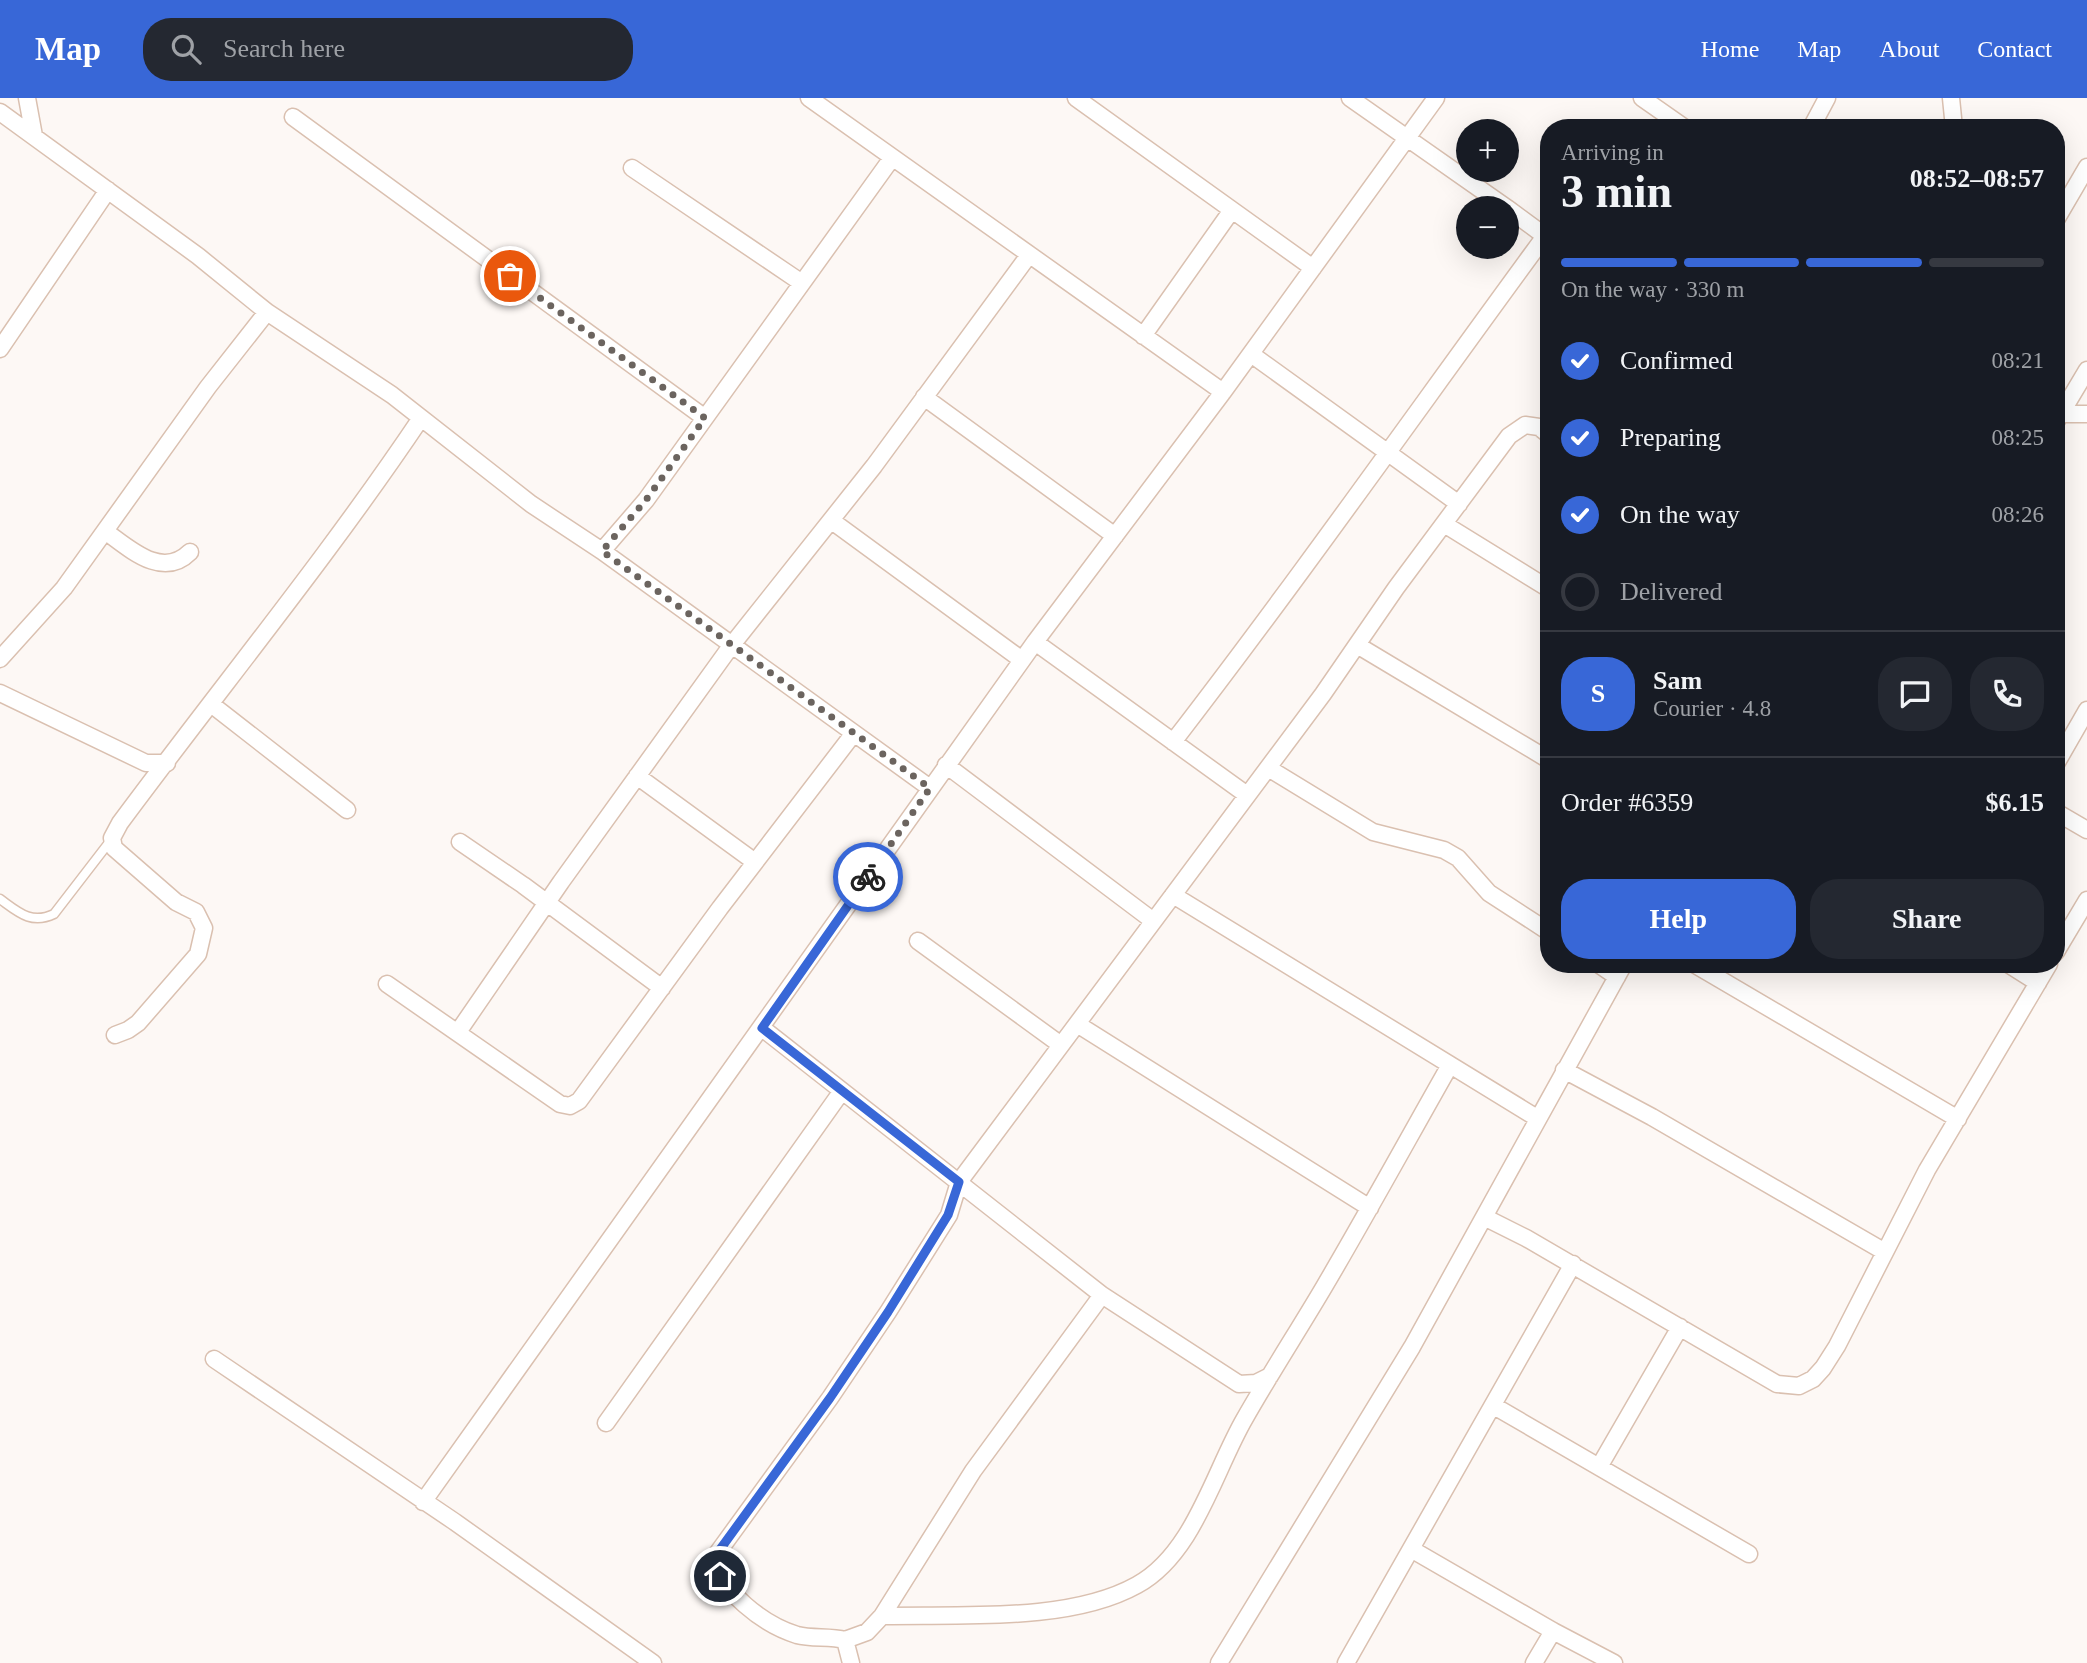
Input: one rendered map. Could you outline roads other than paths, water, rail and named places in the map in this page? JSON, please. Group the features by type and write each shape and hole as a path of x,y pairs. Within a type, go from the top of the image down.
{"street":[{"path":"27,98 34,136"},
{"path":"809,98 827,103 892,158 1223,392"},
{"path":"1076,98 1313,268"},
{"path":"1350,98 1490,196"},
{"path":"423,1502 762,1028 946,765 1251,354 1436,98"},
{"path":"1642,98 1672,119"},
{"path":"1816,119 1827,98"},
{"path":"1951,98 1953,119"},
{"path":"0,112 198,256 267,312 334,355 421,418 531,504 602,551 930,788"},
{"path":"293,117 705,418"},
{"path":"602,551 646,500 892,158"},
{"path":"2065,205 2087,167"},
{"path":"632,168 802,284"},
{"path":"0,349 108,190"},
{"path":"1143,336 1233,211"},
{"path":"1519,217 1540,233"},
{"path":"1173,742 1289,592 1387,452 1540,247"},
{"path":"458,1032 547,902 731,646 831,521 1029,255"},
{"path":"0,659 64,587 208,387 267,312"},
{"path":"1251,354 1459,504"},
{"path":"2065,406 2087,370"},
{"path":"924,397 1115,536"},
{"path":"2065,416 2087,414"},
{"path":"115,1035 138,1023 198,954 204,928 196,912 176,902 114,848 113,838 120,823 238,665 286,607 378,483 421,418"},
{"path":"1102,1295 974,1471 882,1616 867,1632 845,1640 800,1636 779,1628 755,1612 720,1576 716,1568 716,1555 830,1398 888,1312 948,1215 959,1182 1268,768 1509,436 1525,425 1540,428"},
{"path":"831,521 1022,660"},
{"path":"1444,524 1540,583"},
{"path":"105,531 147,560 157,563 175,562 190,552"},
{"path":"1035,642 1247,795"},
{"path":"1357,645 1540,756"},
{"path":"0,692 146,763 167,763"},
{"path":"211,704 347,810"},
{"path":"2065,748 2087,710"},
{"path":"387,984 560,1104 570,1106 579,1101 854,733"},
{"path":"946,765 1152,920"},
{"path":"1268,768 1373,832 1444,849 1458,858 1489,893 1540,926"},
{"path":"637,776 755,863"},
{"path":"2065,817 2087,830"},
{"path":"460,842 663,988"},
{"path":"1172,895 1537,1118"},
{"path":"2065,936 2087,900"},
{"path":"918,941 1061,1045"},
{"path":"1219,1663 1356,1443 1620,973"},
{"path":"1709,973 1958,1119"},
{"path":"2022,973 2038,983"},
{"path":"1484,1217 1573,1264 1777,1384 1799,1386 1813,1379 1823,1368 1927,1170 2044,973"},
{"path":"1077,1024 1370,1208"},
{"path":"762,1028 1102,1295 1239,1384 1256,1382 1270,1376"},
{"path":"882,1616 1033,1613 1099,1600 1135,1586 1154,1574 1175,1552 1196,1516 1243,1420 1370,1208 1450,1065"},
{"path":"1564,1070 1652,1117 1885,1252"},
{"path":"606,1423 842,1091"},
{"path":"1346,1663 1573,1264"},
{"path":"1599,1467 1680,1327"},
{"path":"214,1359 627,1642 653,1663"},
{"path":"1494,1406 1749,1555"},
{"path":"1411,1549 1614,1663"},
{"path":"1534,1663 1553,1631"},
{"path":"845,1640 851,1663"}],"lane":[{"path":"0,899 29,918 46,918 54,914 113,838"}]}
